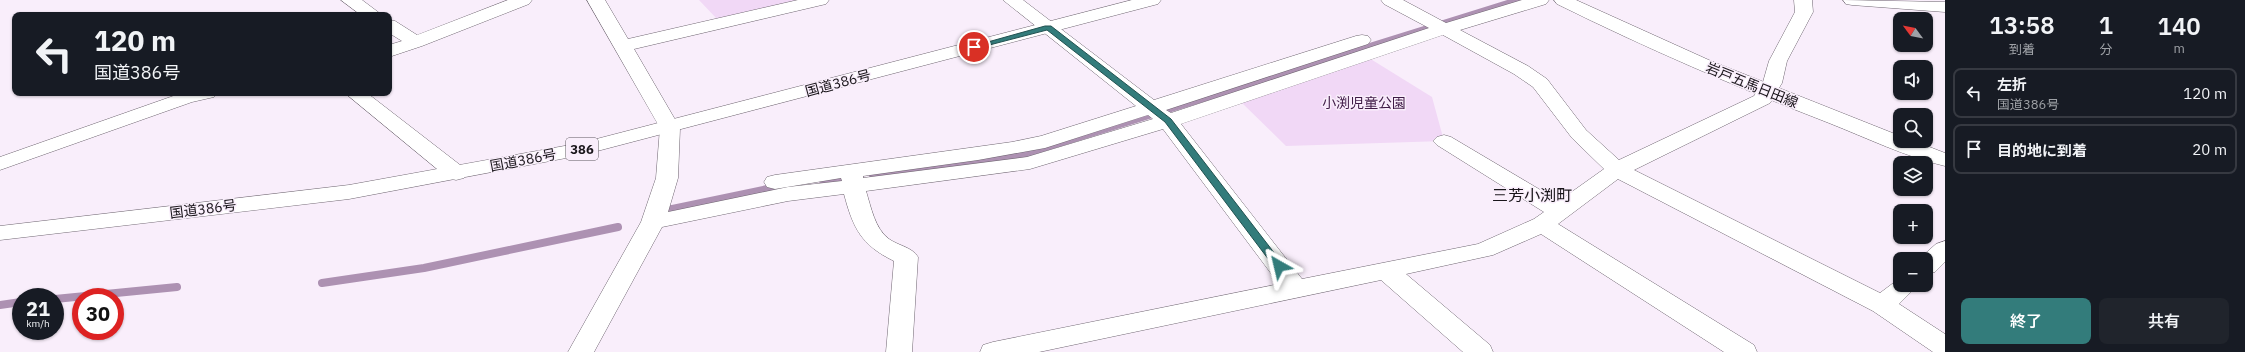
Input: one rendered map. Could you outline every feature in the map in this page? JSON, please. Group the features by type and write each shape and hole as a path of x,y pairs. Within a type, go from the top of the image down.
{"main road":[{"path":"350,0 368,12"},
{"path":"392,50 523,0"},
{"path":"581,352 656,214 667,178 670,128 596,0"},
{"path":"623,46 820,0"},
{"path":"1012,0 1168,121 1297,290"},
{"name":"国道386号","path":"0,233 349,192 582,149 670,128 1152,0"},
{"path":"1390,0 1521,70 1540,83 1579,134 1617,170 1882,305 1945,347"},
{"path":"852,177 980,171 1030,163 1168,121 1436,24 1492,0"},
{"path":"656,214 788,194 852,177 1045,142 1151,107 1436,24 1540,0"},
{"name":"岩戸五馬日田線","path":"1563,0 1626,31 1766,90 1945,160"},
{"path":"993,352 1484,250 1551,218 1617,170 1763,99 1766,90 1772,83 1778,61 1804,12 1803,0"},
{"path":"1852,0 1945,7"},
{"path":"392,27 416,42"},
{"path":"0,164 194,96"},
{"path":"359,96 456,173"},
{"path":"1444,140 1551,218 1744,352"},
{"path":"852,177 863,218 880,243 906,257 899,352"},
{"path":"1933,260 1945,249"},
{"path":"1386,271 1480,352"},
{"path":"1882,305 1897,292"}],"green space":[{"path":"699,0 799,0 717,19"},
{"name":"小渕児童公園","path":"1369,58 1432,97 1444,141 1286,146 1241,102"}],"waterway":[{"path":"1021,155 1519,0"},
{"path":"873,175 1021,155"},
{"path":"823,181 851,177"},
{"path":"658,212 782,186"},
{"path":"322,283 424,268 618,227"},
{"path":"64,298 177,287"},
{"path":"0,305 12,303"}],"district":[{"name":"三芳小渕町","path":"1532,195"}],"route":[{"path":"974,47 1048,27 1168,121 1279,266"}]}
